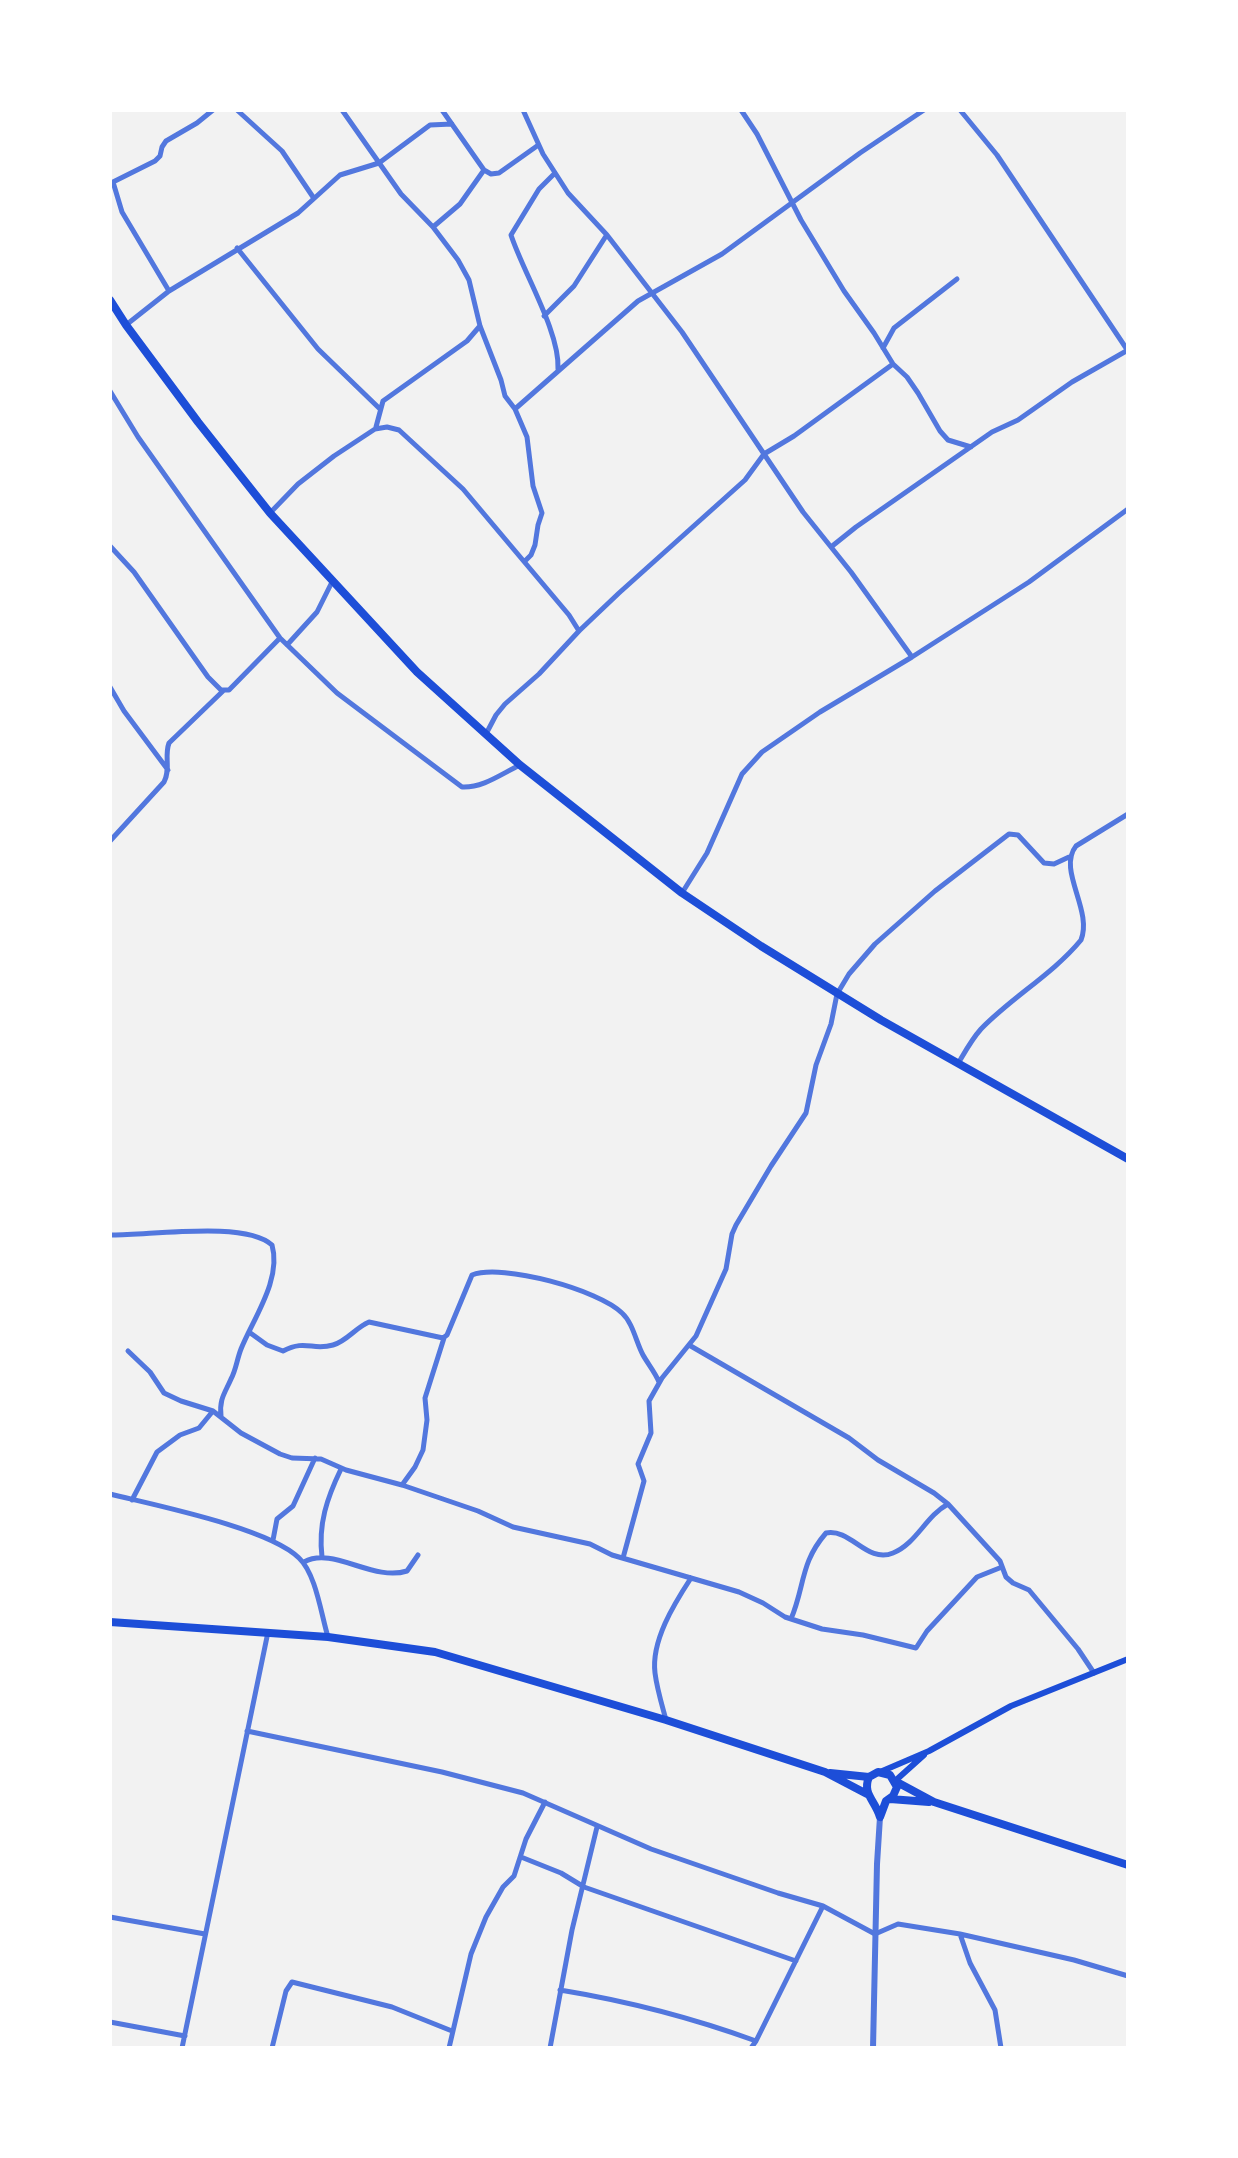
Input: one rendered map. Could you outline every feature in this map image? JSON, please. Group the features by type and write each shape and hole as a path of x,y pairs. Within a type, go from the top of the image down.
{"highway":[{"path":"110,300 270,514 417,672 520,765 682,893 837,994 1128,1159"},
{"path":"110,1622 328,1637 435,1652 825,1772 875,1800 880,1817"},
{"path":"825,1772 868,1777 878,1772 890,1775 934,1802 1128,1865"},
{"path":"867,1794 868,1777"},
{"path":"880,1817 886,1801 896,1792 895,1781"},
{"path":"890,1799 934,1802"}],"main road":[{"path":"878,1772 929,1751 1012,1706 1128,1659"},
{"path":"895,1781 929,1751"}],"street":[{"path":"169,291 122,212 112,184 155,161 162,145 213,110"},
{"path":"238,110 282,151 314,198"},
{"path":"342,110 401,194 433,227 464,270 505,396 528,437 533,486 542,513 536,545 525,561"},
{"path":"442,110 484,170 491,174 500,173 538,145"},
{"path":"740,110 844,292 892,364 907,377 948,440 971,447"},
{"path":"514,409 621,314 652,292 722,254 924,110"},
{"path":"830,548 992,432 1128,351 998,155 960,110"},
{"path":"525,111 538,145 555,173 682,332 830,548 912,656"},
{"path":"126,325 169,291 298,213 340,175 379,163 430,126 452,124"},
{"path":"433,227 460,204 484,170"},
{"path":"555,173 539,189 511,234 559,359 558,372"},
{"path":"544,316 574,286 607,235"},
{"path":"237,248 318,349 380,409"},
{"path":"883,348 894,328 958,279"},
{"path":"375,429 383,401 467,341 480,326"},
{"path":"486,734 505,704 746,480 764,454 892,364"},
{"path":"110,391 138,437 280,638 337,692 456,784 467,788 483,784 520,765"},
{"path":"270,514 320,465 375,429 398,430 463,489 579,632"},
{"path":"682,893 707,853 742,774 762,752 1029,582 1128,509"},
{"path":"110,546 134,572 208,677 224,691"},
{"path":"287,645 317,612 332,582"},
{"path":"110,841 160,787 168,770 169,743 280,638"},
{"path":"110,687 168,770"},
{"path":"622,1558 644,1484 638,1464 651,1433 649,1401 659,1382 690,1346 726,1269 736,1225 808,1110 816,1065 837,994 856,964 935,891 1009,834 1018,835 1044,864 1054,864 1128,814"},
{"path":"959,1062 984,1026 1081,940 1085,920 1069,857"},
{"path":"110,1236 222,1232 257,1236 272,1244 269,1286 222,1396 220,1416"},
{"path":"402,1485 422,1450 427,1420 425,1398 445,1337 472,1275 487,1271 524,1275 581,1290 620,1311 659,1382"},
{"path":"249,1332 283,1352 299,1344 331,1346 368,1322 445,1337"},
{"path":"690,1346 849,1438 948,1504 997,1557 1010,1581 1030,1590 1094,1673"},
{"path":"128,1350 164,1393 214,1411 242,1434 280,1454 315,1458 478,1511 513,1527 587,1543 622,1558 754,1598 791,1619 822,1629 862,1634 916,1648 977,1577 1002,1567"},
{"path":"132,1500 157,1452 180,1435 199,1428 214,1411"},
{"path":"272,1540 277,1519 293,1506 315,1458"},
{"path":"322,1557 325,1507 341,1468"},
{"path":"110,1494 272,1540 299,1557 310,1574 328,1637"},
{"path":"791,1619 802,1573 826,1533 836,1532 873,1554 890,1555 948,1504"},
{"path":"303,1563 322,1557 396,1574 408,1571 418,1555"},
{"path":"666,1720 655,1661 660,1638 691,1578"},
{"path":"182,2048 268,1632"},
{"path":"246,1731 510,1790 651,1849 823,1906 874,1934"},
{"path":"449,2048 466,1969 481,1929 514,1876 531,1828 546,1802"},
{"path":"872,2048 880,1817"},
{"path":"550,2048 596,1827"},
{"path":"521,1857 584,1887 796,1961"},
{"path":"750,2048 823,1906"},
{"path":"110,1918 204,1934"},
{"path":"874,1934 898,1924 960,1934 1128,1976"},
{"path":"960,1934 973,1971 994,2010 1002,2048"},
{"path":"272,2048 286,1991 292,1982 392,2006 452,2031"},
{"path":"560,1990 661,2011 756,2041"},
{"path":"110,2022 184,2036"}]}
